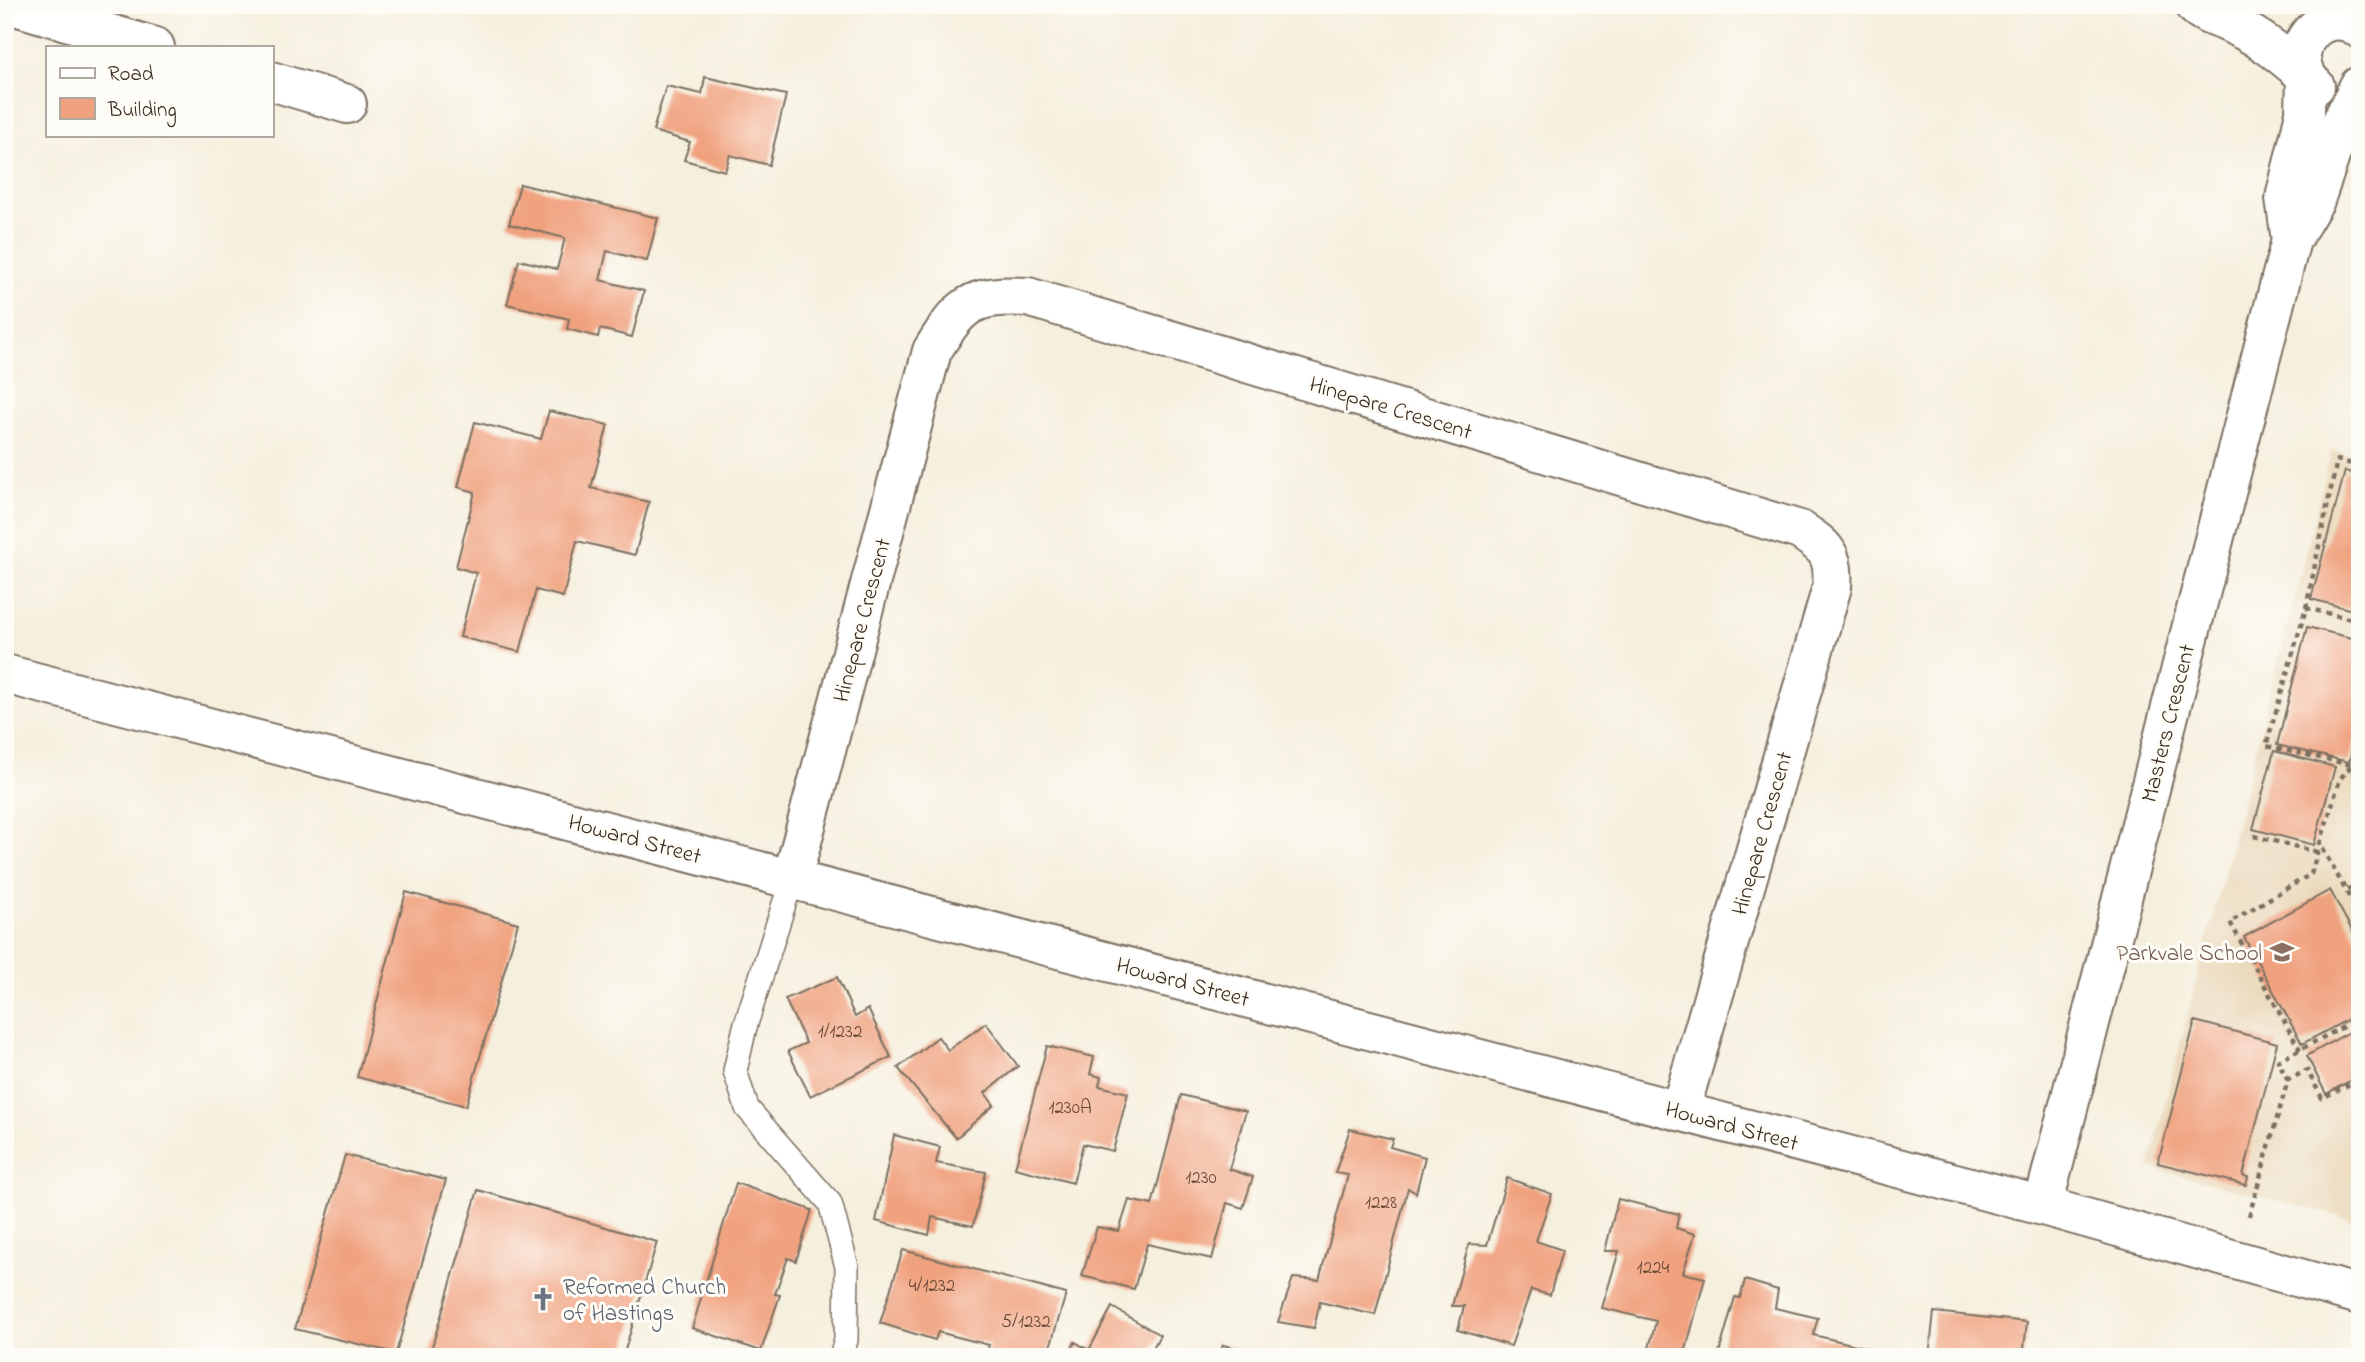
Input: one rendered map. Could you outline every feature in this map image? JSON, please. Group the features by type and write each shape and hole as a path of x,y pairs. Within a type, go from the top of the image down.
{"street":[{"path":"12,5 152,46"},
{"path":"2194,5 2201,12 2232,24 2279,51 2314,85 2324,91 2348,91 2359,85"},
{"name":"Masters Crescent","path":"2291,240 2285,198 2305,113 2306,76 2301,65 2301,52 2311,31 2330,18"},
{"path":"273,83 347,104"},
{"name":"Masters Crescent","path":"2043,1206 2291,240 2315,200 2342,121 2359,85"},
{"name":"Hinepare Crescent","path":"792,879 932,351 953,317 978,300 1006,296 1028,297 1800,530 1822,544 1834,566 1832,587 1681,1111"},
{"name":"Howard Street","path":"5,674 2043,1206 2360,1295"}],"lane":[{"path":"792,879 745,1027 735,1071 747,1108 830,1203 847,1267 844,1356"}],"path":[{"path":"2360,466 2337,460 2306,608 2266,746 2352,765 2360,779"},
{"path":"2306,608 2360,621"},
{"path":"2300,1050 2230,922 2311,874 2340,779 2352,765 2360,738"},
{"path":"2254,836 2317,852"},
{"path":"2320,844 2360,916"},
{"path":"2347,890 2360,883"},
{"path":"2249,1216 2288,1080 2278,1061 2360,1018"},
{"path":"2288,1080 2307,1070 2322,1098 2360,1079"}],"shaded area":[{"name":"Parkvale School","path":"2332,450 2360,458 2360,1222 2149,1167"}],"building":[{"path":"705,77 786,95 769,165 730,155 725,171 684,160 690,142 653,131 666,86 702,94"},
{"path":"520,184 658,218 647,261 607,251 600,280 644,291 632,337 600,329 598,337 567,329 569,319 507,304 519,260 557,269 565,238 509,224"},
{"path":"549,411 608,425 591,488 649,502 635,555 577,541 563,597 536,590 520,652 460,637 476,573 456,567 475,492 458,487 475,422 541,439"},
{"path":"2345,471 2360,475 2360,612 2311,599"},
{"path":"2307,627 2360,640 2360,719 2349,762 2277,745"},
{"path":"2274,751 2335,767 2314,845 2253,829"},
{"path":"2330,890 2360,945 2360,1013 2302,1044 2244,937"},
{"path":"406,892 518,923 466,1106 357,1077"},
{"path":"837,977 855,1017 868,1009 891,1057 810,1096 788,1051 806,1043 785,999"},
{"path":"2195,1021 2277,1043 2243,1176 2248,1177 2246,1185 2158,1163"},
{"path":"986,1023 1018,1066 985,1093 994,1105 956,1138 898,1068 938,1037 948,1050"},
{"path":"2360,1026 2360,1075 2326,1094 2307,1056"},
{"path":"1047,1046 1094,1057 1090,1074 1101,1077 1099,1086 1128,1093 1113,1151 1083,1144 1073,1183 1015,1168"},
{"path":"1181,1095 1246,1111 1229,1169 1253,1177 1243,1208 1227,1203 1212,1259 1147,1244 1134,1289 1082,1276 1097,1227 1119,1231 1129,1200 1152,1205"},
{"path":"1350,1129 1393,1139 1390,1147 1425,1157 1416,1193 1408,1188 1375,1315 1320,1302 1314,1328 1278,1322 1293,1278 1319,1280 1348,1175 1335,1173"},
{"path":"894,1135 940,1147 936,1163 986,1172 973,1226 932,1217 929,1235 876,1221"},
{"path":"345,1155 446,1180 396,1353 295,1329"},
{"path":"1507,1178 1552,1194 1536,1241 1562,1250 1550,1295 1531,1290 1511,1346 1458,1330 1464,1306 1452,1306 1469,1244 1487,1245"},
{"path":"736,1183 812,1210 796,1261 788,1258 775,1294 780,1295 761,1351 692,1328"},
{"name":"Reformed Church of Hastings","path":"478,1190 657,1242 623,1357 429,1357"},
{"path":"1618,1199 1679,1214 1676,1228 1695,1234 1683,1273 1705,1278 1684,1357 1666,1357 1648,1352 1656,1321 1602,1308 1619,1251 1605,1251"},
{"path":"903,1250 1066,1294 1047,1357 1004,1357 987,1352 989,1345 938,1332 935,1340 880,1323"},
{"path":"1745,1280 1778,1290 1775,1308 1818,1318 1813,1335 1886,1352 1885,1357 1724,1357 1724,1354 1719,1353 1735,1297 1740,1298"},
{"path":"1112,1307 1160,1335 1148,1357 1068,1357 1075,1342 1089,1350"},
{"path":"1934,1312 2027,1322 2023,1357 1929,1357"},
{"path":"1223,1345 1270,1356 1219,1357"}],"place":[{"name":"Parkvale School","path":"2282,952"},
{"name":"Reformed Church of Hastings","path":"543,1299"}]}
